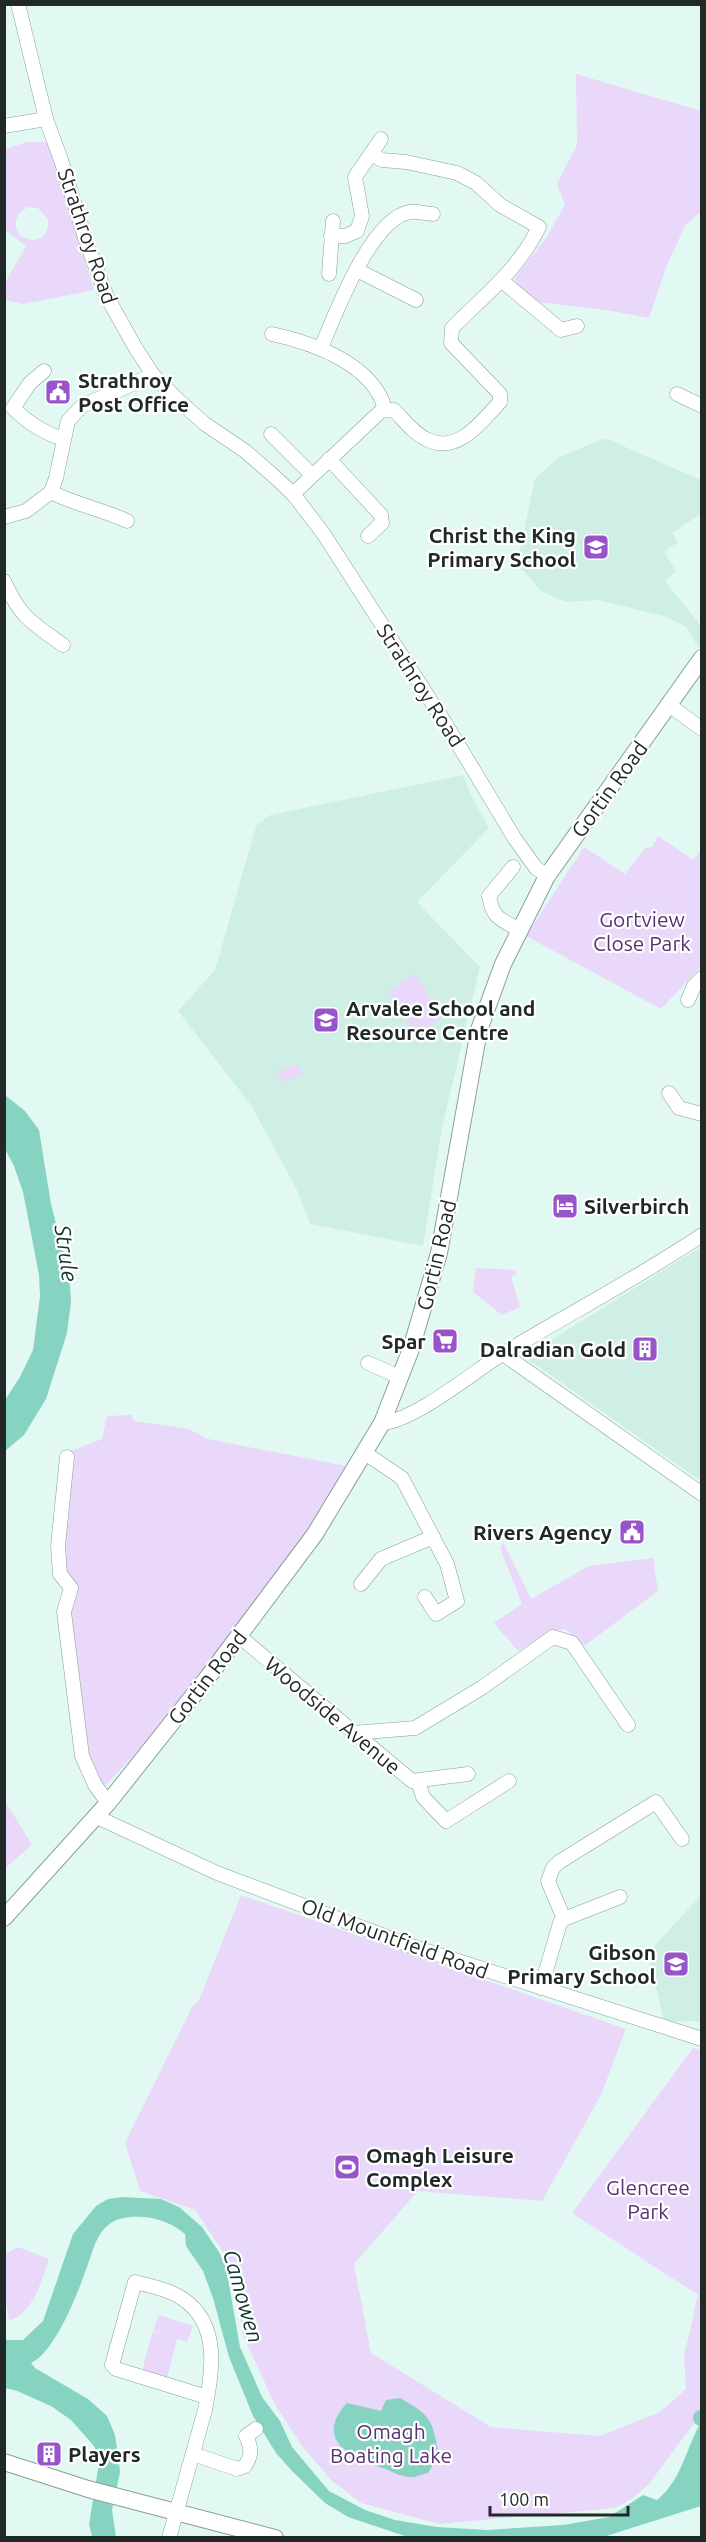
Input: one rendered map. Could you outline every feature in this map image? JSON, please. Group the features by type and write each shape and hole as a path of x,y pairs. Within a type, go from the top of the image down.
{"main road":[{"name":"Gortin Road","path":"4,1918 97,1818 239,1636 315,1534 382,1423 432,1285 478,1030 503,964 547,876 702,658"},
{"path":"4,2462 88,2489 275,2538"}],"street":[{"name":"Strathroy Road","path":"18,4 46,119 97,274 117,316 153,375 205,424 245,452 276,478 293,495 323,533 387,631 521,848 536,868 547,876"},
{"path":"4,126 46,119"},
{"path":"331,236 345,236 357,231 362,216 356,177 381,139"},
{"path":"293,495 385,409 394,410 428,441 448,442 467,435 500,402 500,394 450,343 452,327 501,280 529,248 539,227 501,205 476,183 457,173 406,162 382,160 371,154"},
{"path":"321,348 334,312 366,253 393,219 410,212 433,214"},
{"path":"329,274 333,221"},
{"path":"357,270 416,300"},
{"path":"501,280 561,330 577,326"},
{"path":"272,333 321,348 344,359 380,395 385,409"},
{"path":"44,371 30,383 13,408 25,420 53,436 63,438"},
{"path":"4,517 26,511 51,492 68,420 82,406 153,375"},
{"path":"677,394 702,406"},
{"path":"271,434 312,476"},
{"path":"329,459 381,515 382,523 368,536"},
{"path":"51,492 75,504 105,511 127,521"},
{"path":"4,580 15,604 33,624 63,645"},
{"path":"669,705 702,729"},
{"path":"513,867 489,896 492,912 497,918 520,930"},
{"path":"688,1000 694,986 702,978"},
{"path":"669,1092 679,1108 702,1114"},
{"path":"382,1423 392,1423 413,1413 503,1354 702,1236"},
{"path":"503,1354 702,1494"},
{"path":"368,1362 400,1377"},
{"path":"365,1453 402,1478 447,1564 458,1601 436,1614 425,1597"},
{"path":"67,1457 58,1546 60,1574 71,1588 64,1612 82,1756 95,1785 108,1803"},
{"path":"360,1584 381,1560 433,1537"},
{"name":"Woodside Avenue","path":"239,1636 411,1781 476,1786"},
{"path":"353,1733 415,1728 483,1687 553,1637 572,1643 628,1725"},
{"path":"418,1781 423,1797 446,1821 476,1786 508,1781"},
{"path":"564,1919 548,1881 553,1868 559,1862 656,1802 682,1839"},
{"name":"Old Mountfield Road","path":"97,1818 217,1873 411,1946 702,2039"},
{"path":"541,1988 560,1923 564,1919 621,1897"},
{"path":"169,2538 193,2454 207,2397 213,2367 209,2339 200,2316 183,2299 135,2282 112,2365 116,2370 207,2397"},
{"path":"193,2454 237,2469 245,2466 252,2448 246,2436 256,2429"}],"shaded area":[{"name":"Christ the King Primary School","path":"605,438 701,480 701,514 672,533 678,542 664,552 676,571 665,581 701,626 699,648 686,627 667,617 598,600 567,602 541,591 521,568 518,559 535,479 559,457"},
{"name":"Arvalee School and Resource Centre","path":"463,775 489,828 417,902 480,967 442,1128 423,1246 310,1224 296,1188 251,1105 178,1011 215,970 256,826 270,815"},
{"path":"5,1095 25,1111 39,1130 51,1204 69,1274 71,1302 67,1333 46,1399 24,1435 5,1451 5,1400 20,1377 33,1350 40,1296 39,1275 23,1192 5,1149"},
{"path":"701,1247 701,1481 529,1360 535,1350"},
{"name":"Gibson Primary School","path":"701,1895 701,2023 694,2021 664,2022 648,1953"},
{"path":"123,2197 161,2199 179,2207 202,2227 226,2267 240,2347 262,2397 280,2421 292,2447 329,2491 365,2510 395,2520 437,2527 487,2530 563,2525 609,2517 643,2495 657,2500 665,2492 678,2473 701,2422 701,2506 600,2538 408,2537 348,2517 325,2503 292,2471 276,2453 253,2416 229,2357 203,2271 186,2246 185,2234 171,2224 160,2220 128,2217 116,2220 101,2234 74,2300 55,2338 48,2348 31,2363 35,2368 88,2399 107,2416 115,2435 120,2472 112,2510 116,2537 92,2537 89,2524 100,2457 94,2446 71,2420 51,2406 5,2388 5,2340 23,2340 43,2321 73,2234 96,2206 108,2199"},
{"path":"400,2398 419,2410 429,2420 439,2455 428,2473 414,2477 400,2475 358,2458 340,2445 335,2436 334,2427 338,2416 347,2403 381,2411 386,2400"}],"green space":[{"path":"576,74 701,111 701,216 699,213 685,226 667,265 649,318 606,310 537,302 519,289 515,278 546,238 565,205 557,184 577,145"},
{"path":"27,142 48,142 94,290 23,304 5,300 5,283 26,246 5,230 5,149","holes":["28,207 38,208 48,220 47,230 42,236 29,239 17,231 16,223 19,213"]},
{"name":"Gortview Close Park","path":"658,836 693,860 701,850 701,967 661,1009 526,936 584,847 625,874 645,848 652,847"},
{"path":"415,974 443,1017 416,1034 388,992"},
{"path":"298,1064 302,1075 281,1083 277,1072"},
{"path":"476,1268 515,1270 517,1274 511,1277 520,1307 502,1315 473,1292"},
{"path":"132,1415 134,1421 189,1429 208,1439 356,1468 208,1677 106,1785 97,1780 87,1751 63,1572 71,1451 102,1439 107,1416"},
{"path":"503,1542 531,1599 589,1566 653,1558 658,1591 584,1646 565,1629 551,1632 518,1651 494,1623 522,1604 500,1548"},
{"path":"4,1799 32,1845 5,1868 4,1868"},
{"name":"Omagh Leisure Complex","path":"241,1895 626,2029 601,2095 542,2201 418,2191 354,2264 371,2353 491,2427 600,2436 660,2412 686,2389 684,2356 698,2295 572,2213 693,2048 701,2051 701,2414 649,2484 632,2499 615,2508 439,2524 361,2503 331,2480 302,2446 275,2405 243,2335 231,2264 195,2210 140,2191 125,2143 192,2007 199,2000"},
{"path":"18,2247 49,2259 40,2286 30,2304 17,2317 9,2320 5,2297 5,2254"},
{"path":"159,2315 193,2326 187,2342 177,2339 167,2379 142,2372 152,2332 166,2335 153,2331"}],"place":[{"name":"Strathroy Post Office","path":"58,392"},
{"name":"Christ the King Primary School","path":"596,547"},
{"name":"Arvalee School and Resource Centre","path":"326,1020"},
{"name":"Silverbirch","path":"565,1206"},
{"name":"Spar","path":"445,1341"},
{"name":"Dalradian Gold","path":"645,1349"},
{"name":"Rivers Agency","path":"632,1532"},
{"name":"Gibson Primary School","path":"676,1964"},
{"name":"Omagh Leisure Complex","path":"347,2167"},
{"name":"Players","path":"49,2454"}],"water label":[{"name":"Strule","path":"67,1253"},
{"name":"Camowen","path":"244,2296"}],"park label":[{"name":"Glencree Park","path":"648,2199"},
{"name":"Omagh Boating Lake","path":"391,2443"}]}
